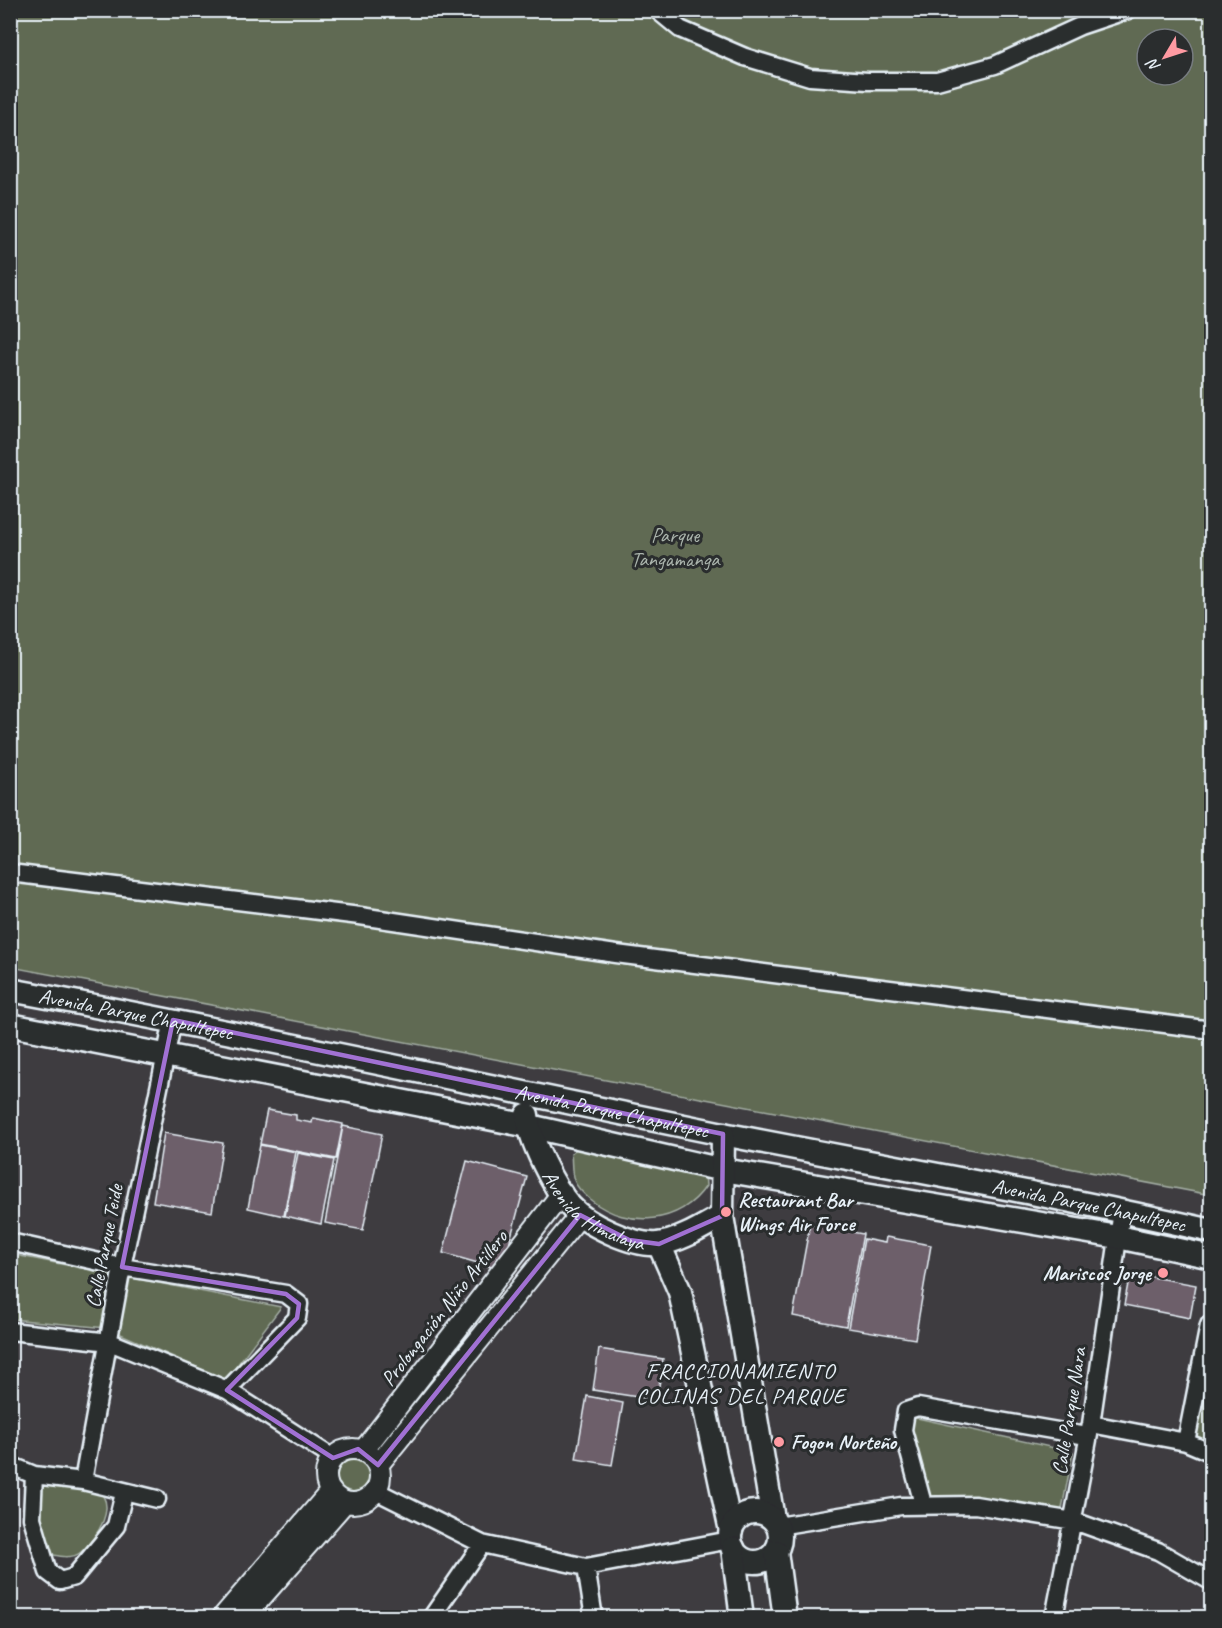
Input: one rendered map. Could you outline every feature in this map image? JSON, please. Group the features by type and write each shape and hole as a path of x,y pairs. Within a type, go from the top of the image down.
{"main road":[{"name":"Avenida Parque Chapultepec","path":"10,990 173,1020 723,1134 1122,1211 1212,1232"},
{"name":"Avenida Parque Chapultepec","path":"10,1025 529,1126 723,1170 1118,1237 1212,1257"},
{"name":"Avenida Himalaya","path":"524,1092 529,1126 547,1169 570,1206 580,1215 601,1228 629,1240 659,1244 722,1216"},
{"path":"723,1134 722,1216 780,1543 770,1557 754,1562 738,1555 731,1539 740,1516 748,1512 765,1514 775,1522"},
{"path":"659,1244 680,1292 731,1539 742,1617"},
{"path":"776,1551 785,1617"}],"street":[{"path":"657,10 680,29 745,57 810,78 868,81 937,81 995,65 1080,26 1128,10"},
{"path":"10,873 360,916 616,954 1212,1030"},
{"name":"Calle Parque Teide","path":"83,1481 122,1267 173,1020"},
{"name":"Prolongación Niño Artillero","path":"363,1451 562,1193"},
{"name":"Calle Parque Nara","path":"1054,1617 1074,1521 1122,1211"},
{"path":"378,1465 580,1215"},
{"path":"10,1242 122,1267 286,1294 298,1304 297,1318 226,1390"},
{"path":"1186,1442 1205,1376 1209,1325"},
{"path":"10,1331 110,1342 226,1390 333,1458"},
{"path":"923,1504 903,1430 906,1411 918,1407 1186,1442 1212,1453"},
{"path":"347,1450 363,1451 378,1465 380,1482 376,1491 363,1502 338,1496 326,1474 333,1458 347,1450"},
{"path":"10,1465 34,1475 83,1481 124,1493 157,1499"},
{"path":"34,1475 32,1518 48,1572 60,1581 74,1577 116,1526 124,1493"},
{"path":"376,1491 482,1544 586,1567 731,1539"},
{"path":"222,1617 338,1496"},
{"path":"243,1617 338,1496"},
{"path":"775,1522 923,1504 975,1505 1074,1521 1158,1551 1212,1582"},
{"path":"431,1617 482,1544"},
{"path":"586,1567 594,1617"}],"highlighted area":[{"path":"173,1020 723,1134 722,1216 659,1244 629,1240 580,1215 378,1465 358,1449 333,1458 227,1390 297,1318 299,1304 286,1294 122,1267"}],"green space":[{"name":"Parque Tangamanga","path":"10,11 1211,11 1211,1195 11,967"},
{"path":"578,1148 705,1173 706,1186 695,1199 668,1215 637,1219 621,1216 592,1201 577,1186 572,1174 571,1153"},
{"path":"10,1254 281,1307 226,1380 107,1328 11,1319"},
{"path":"1200,1384 1211,1387 1211,1443 1189,1432"},
{"path":"908,1416 1073,1452 1061,1514 926,1500"},
{"path":"354,1449 373,1457 381,1476 373,1495 354,1503 335,1495 327,1476 335,1457"},
{"path":"53,1480 90,1486 102,1495 105,1502 106,1511 99,1530 87,1546 75,1555 64,1557 54,1555 47,1546 36,1500 43,1486"}],"building":[{"path":"267,1110 296,1115 296,1120 312,1123 313,1118 343,1124 336,1159 260,1144"},
{"path":"343,1126 382,1134 363,1230 325,1223"},
{"path":"164,1133 223,1143 212,1212 153,1202"},
{"path":"260,1145 296,1152 284,1216 248,1208"},
{"path":"298,1153 334,1160 321,1224 285,1216"},
{"path":"467,1161 527,1177 502,1270 443,1253"},
{"path":"810,1224 863,1234 846,1326 793,1316"},
{"path":"886,1237 931,1245 915,1339 848,1328 864,1239 885,1243"},
{"path":"1130,1273 1196,1285 1190,1318 1124,1305"},
{"path":"599,1349 663,1359 657,1400 593,1390"},
{"path":"587,1396 623,1403 612,1465 576,1459"}],"place":[{"name":"Restaurant Bar Wings Air Force","path":"726,1212"},
{"name":"Mariscos Jorge","path":"1163,1273"},
{"name":"Fogon Norteño","path":"779,1442"}],"district":[{"name":"FRACCIONAMIENTO COLINAS DEL PARQUE","path":"741,1384"}]}
